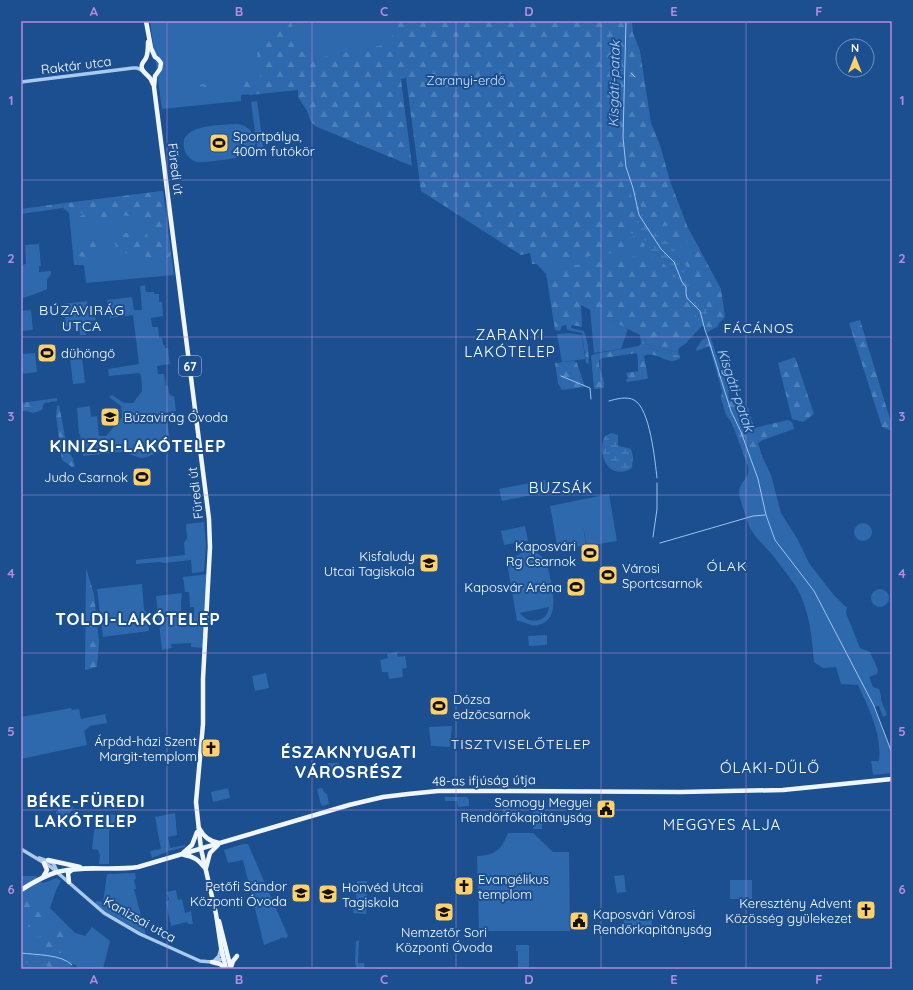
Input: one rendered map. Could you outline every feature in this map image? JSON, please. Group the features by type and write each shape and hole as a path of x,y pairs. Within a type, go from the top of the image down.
{"main road":[{"name":"Füredi út","path":"146,21 148,36 155,57 161,63 160,69 156,74 154,87"},
{"name":"Füredi út","path":"146,58 148,36"},
{"path":"144,71 142,63 146,58 151,56 155,57"},
{"name":"Füredi út","path":"144,71 151,78 154,87 209,519 210,554 203,724 196,794 198,826"},
{"path":"149,75 156,74"},
{"name":"48-as ifjúság útja","path":"180,856 349,805 383,797 408,794 438,791 681,792 797,790 890,779"},
{"path":"198,826 206,838 214,842 221,843"},
{"path":"180,856 192,845 196,838 198,826"},
{"name":"67","path":"198,826 201,849 216,914 221,947 231,969"},
{"path":"205,869 210,853 221,843"},
{"path":"21,890 40,879 58,872 138,867 186,855 195,858 205,869"},
{"path":"40,879 47,870 46,861 95,869"},
{"path":"69,882 68,873 72,870"},
{"name":"67","path":"216,914 221,925 226,969"},
{"path":"231,969 233,961 237,956"},
{"path":"212,962 220,964 226,969"}],"street":[{"name":"Raktár utca","path":"133,68 142,63"},
{"name":"Raktár utca","path":"21,82 133,68 144,71"},
{"path":"21,849 46,861"},
{"name":"Kanizsai utca","path":"46,861 56,866 58,872 104,913 130,928 164,946 200,961 212,962 226,959"},
{"path":"212,962 219,956 221,947"}],"green space":[{"path":"150,21 401,21 406,78 241,95 241,101 162,109"},
{"name":"Zaranyi-erdő","path":"283,21 291,21 298,50 312,50 319,58 393,43 391,21 632,21 633,33 640,51 651,123 660,145 670,181 688,228 721,289 725,317 718,326 708,332 706,331 705,327 702,326 686,343 679,348 678,352 641,343 640,335 581,305 582,327 572,325 571,328 584,331 588,345 589,364 586,363 582,333 567,330 566,325 562,326 560,331 555,330 546,273 537,264 532,264 530,253 521,255 421,191 406,78 401,79 412,166 317,127 311,122 307,111 298,97 298,90 249,95 249,93 242,94 239,91 238,82 248,79 253,86 261,85 260,63 257,52 259,41 274,31 283,29","holes":["627,162 632,168 635,176 635,185 641,198 641,211 652,228 684,223 685,226 655,232 671,244 694,241 698,249 678,251 679,257 689,271 692,282 692,290 709,310 706,318 699,323 674,274 659,259 646,255 555,268 550,272 546,272 539,264 542,261 546,263 643,248 645,245 638,236 613,239 638,230 635,216 635,205 623,173 624,163"]},
{"path":"211,83 219,84 218,86 193,88 191,86"},
{"path":"257,101 264,152 258,153 251,102"},
{"name":"Sportpálya, 400m futókör","path":"237,124 247,128 254,135 255,145 249,154 232,159 197,162 186,153 184,148 184,140 192,131 207,126"},
{"path":"179,151 180,157 170,158 169,152"},
{"path":"623,161 627,161 684,221 700,250 686,262 704,302 710,310 705,321 698,325 550,273 545,273 537,264 541,260 612,241 625,186 621,166"},
{"path":"633,188 640,200 640,210 651,228 657,235 673,246 677,256 685,263 684,268 686,280 691,289 689,296 700,305 705,306 708,309 705,317 699,322 674,272 657,256 648,252 649,243 640,237 643,231 637,227"},
{"path":"162,191 171,254 169,257 160,258 156,256 149,265 145,260 146,252 131,255 117,249 115,244 118,235 136,232 147,234 148,241 155,244 155,234 150,233 147,227 148,223 141,222 135,217 122,215 118,210 110,211 109,217 105,220 92,222 90,217 86,218 85,222 76,224 75,221 77,218 85,214 71,212 68,203"},
{"path":"163,191 174,275 86,283 84,265 74,265 69,213 63,208 65,203"},
{"path":"65,203 63,208 21,214 21,209"},
{"path":"85,237 101,239 102,247 90,258 77,255 76,243 79,238"},
{"path":"39,244 41,266 39,266 39,272 51,271 51,274 47,280 47,289 21,298 21,265 26,264 25,245"},
{"path":"145,285 146,292 154,292 154,294 159,294 159,302 162,302 163,316 151,318 152,327 158,327 159,338 162,338 165,348 168,348 170,364 157,366 158,374 164,374 169,393 174,396 176,411 163,413 164,419 167,419 170,442 167,449 141,458 122,452 83,456 79,434 77,408 90,406 91,417 97,416 99,436 106,436 122,417 121,406 109,397 112,395 124,403 133,403 142,391 141,375 139,373 109,376 108,369 139,364 133,315 110,318 107,300 132,297 134,310 142,310 140,286"},
{"path":"87,301 89,317 95,317 96,320 84,322 86,335 80,335 79,325 66,326 63,304"},
{"path":"590,309 628,329 621,349 594,353"},
{"path":"31,310 33,330 21,331 21,311"},
{"path":"860,320 892,426 892,431 882,427 849,323"},
{"path":"569,333 582,335 585,359 562,362 557,334"},
{"path":"710,336 729,390 728,396 733,401 748,408 754,428 788,420 792,422 794,429 758,443 762,456 757,459 746,461 732,423 726,415 721,398 722,391 709,346 697,351 696,349 702,340"},
{"path":"641,343 678,352 680,356 639,346"},
{"name":"dühöngő","path":"50,345 51,361 43,362 42,346"},
{"path":"639,346 680,356 680,358 671,361 649,354 644,356 648,378 627,382 626,380 628,379 626,373 638,371 637,353 603,358 599,360 599,364 604,381 604,388 594,388 591,356 594,354"},
{"path":"81,348 85,383 73,384 69,350"},
{"path":"35,353 37,372 21,374 21,354"},
{"path":"795,357 814,414 803,422 792,419 778,363"},
{"path":"574,361 577,363 585,387 562,390 558,383 555,363"},
{"path":"57,398 57,401 44,403 42,410 33,413 21,411 21,403"},
{"path":"59,405 68,450 75,466 72,467 62,460 56,416 57,406"},
{"path":"611,433 618,435 618,446 631,449 633,457 632,468 624,471 617,471 611,469 606,464 602,451 603,443 605,436"},
{"path":"762,456 771,475 781,513 798,540 809,563 833,594 847,608 846,613 860,648 870,652 878,670 877,674 869,677 873,687 879,689 881,700 887,715 883,717 879,706 874,707 892,754 892,773 873,775 871,761 879,761 879,741 874,722 858,685 841,684 836,667 823,668 814,662 807,612 800,594 775,558 751,530 739,492 740,487 748,475 746,461 757,459"},
{"path":"545,480 547,492 502,501 499,489"},
{"path":"609,494 617,541 587,546 583,525 586,545 558,550 550,506"},
{"path":"204,522 206,545 203,572 192,573 191,560 136,564 136,560 185,555 184,543 187,538 186,524"},
{"path":"863,523 869,526 872,532 869,538 863,541 857,538 854,532 857,526"},
{"path":"525,526 528,541 504,545 501,531"},
{"path":"524,552 533,552 543,558 547,563 551,579 553,608 551,616 546,622 538,625 517,621 507,562","holes":["549,607 548,612 541,619 532,621 520,613"]},
{"path":"86,568 94,594 99,642 97,667 85,670"},
{"path":"209,574 205,648 191,647 191,643 171,644 172,648 162,650 156,596 182,593 182,621 192,620 192,617 194,616 194,607 190,607 189,592 185,592 183,577"},
{"path":"142,584 144,610 147,613 149,631 103,637 97,589"},
{"path":"880,589 886,592 889,598 886,604 880,607 874,604 871,598 874,592"},
{"path":"547,635 547,645 529,646 528,636"},
{"path":"397,652 398,657 405,656 407,668 402,669 403,677 389,679 388,672 382,672 380,660 388,658 387,654"},
{"path":"266,673 269,688 255,691 252,676"},
{"path":"71,708 72,710 79,709 81,719 105,714 107,723 90,726 84,731 87,745 21,759 21,717"},
{"path":"452,726 450,747 431,746 429,727"},
{"path":"328,763 339,763 339,769 328,769"},
{"path":"228,788 230,798 213,802 211,792"},
{"path":"322,788 327,794 329,804 323,806 321,805 317,789"},
{"path":"445,797 466,797 469,799 469,806 458,807 457,801 445,801"},
{"path":"503,805 510,805 510,817 503,817"},
{"path":"74,806 60,829 56,812 58,809"},
{"path":"533,811 542,811 542,829 533,829"},
{"path":"175,813 177,835 168,837 170,848 185,845 185,847 169,851 152,858 150,851 161,849 155,817"},
{"path":"103,814 118,815 109,831 109,864 99,864 100,855 98,850 92,849 94,830 97,820"},
{"path":"508,833 533,833 553,852 569,852 570,931 479,931 477,856 493,853 503,844"},
{"path":"243,844 248,844 288,936 285,939 284,937 264,945 243,860 228,863 224,850"},
{"path":"135,873 136,879 134,880 136,889 134,889 146,935 95,904 96,901 103,902 107,874"},
{"path":"624,875 626,892 617,893 614,876"},
{"path":"21,876 36,876 43,883 57,878 61,881 50,908 75,933 85,936 92,927 110,941 103,969 79,969 72,964 70,969 21,969"},
{"path":"730,880 752,880 752,899 730,899"},
{"path":"357,881 367,881 366,914 353,913 356,903"},
{"path":"176,890 178,900 182,899 185,913 191,911 193,924 188,924 187,922 171,926 166,902 169,900 167,892"},
{"path":"27,898 33,902 33,910 21,919 21,909 23,909 24,901"},
{"path":"43,910 46,911 45,916 34,929 29,929 28,926 34,915"},
{"path":"651,916 653,931 624,931 624,919"},
{"path":"55,920 67,930 63,946 66,951 65,954 31,948 31,940 37,937 46,936 47,939 50,939 51,932 54,929"},
{"path":"356,941 359,941 358,963 364,963 365,969 357,969 355,964"},
{"path":"516,945 529,945 529,969 518,969 518,951 516,951"},
{"path":"21,955 60,959 67,957 73,960 64,967 53,969 53,967 44,966 40,963 21,963"}],"waterway":[{"name":"Kisgáti-patak","path":"626,21 623,137 626,167 633,188 639,215 661,249 674,262 682,282 686,287 687,298 700,311 731,411 741,432 758,479 766,515 775,540 814,591 874,706 892,753"},
{"path":"631,73 635,77"},
{"path":"561,376 590,388 591,399"},
{"path":"609,401 628,398 634,400 640,405 651,436 657,478"},
{"path":"653,537 657,509 657,483"},
{"path":"660,543 753,516 765,515"},
{"path":"21,953 55,957 68,961 72,965"}],"place":[{"name":"Sportpálya, 400m futókör","path":"219,143"},
{"name":"dühöngő","path":"47,353"},
{"name":"Búzavirág Óvoda","path":"110,417"},
{"name":"Judo Csarnok","path":"142,477"},
{"name":"Kaposvári Rg Csarnok","path":"590,553"},
{"name":"Kisfaludy Utcai Tagiskola","path":"429,563"},
{"name":"Városi Sportcsarnok","path":"608,575"},
{"name":"Kaposvár Aréna","path":"576,587"},
{"name":"Dózsa edzőcsarnok","path":"439,706"},
{"name":"Árpád-házi Szent Margit-templom","path":"211,748"},
{"name":"Somogy Megyei Rendőrfőkapitányság","path":"606,809"},
{"name":"Evangélikus templom","path":"464,886"},
{"name":"Petőfi Sándor Központi Óvoda","path":"301,893"},
{"name":"Honvéd Utcai Tagiskola","path":"328,894"},
{"name":"Keresztény Advent Közösség gyülekezet","path":"866,910"},
{"name":"Nemzetőr Sori Központi Óvoda","path":"444,912"},
{"name":"Kaposvári Városi Rendőrkapitányság","path":"579,921"}],"district":[{"name":"BÚZAVIRÁG UTCA","path":"82,318"},
{"name":"FÁCÁNOS","path":"759,328"},
{"name":"ZARANYI LAKÓTELEP","path":"510,342"},
{"name":"KINIZSI-LAKÓTELEP","path":"138,445"},
{"name":"BUZSÁK","path":"561,487"},
{"name":"ÓLAK","path":"727,566"},
{"name":"TOLDI-LAKÓTELEP","path":"138,618"},
{"name":"TISZTVISELŐTELEP","path":"521,744"},
{"name":"ÉSZAKNYUGATI VÁROSRÉSZ","path":"349,761"},
{"name":"ÓLAKI-DŰLŐ","path":"770,767"},
{"name":"BÉKE-FÜREDI LAKÓTELEP","path":"86,810"},
{"name":"MEGGYES ALJA","path":"722,824"}]}
